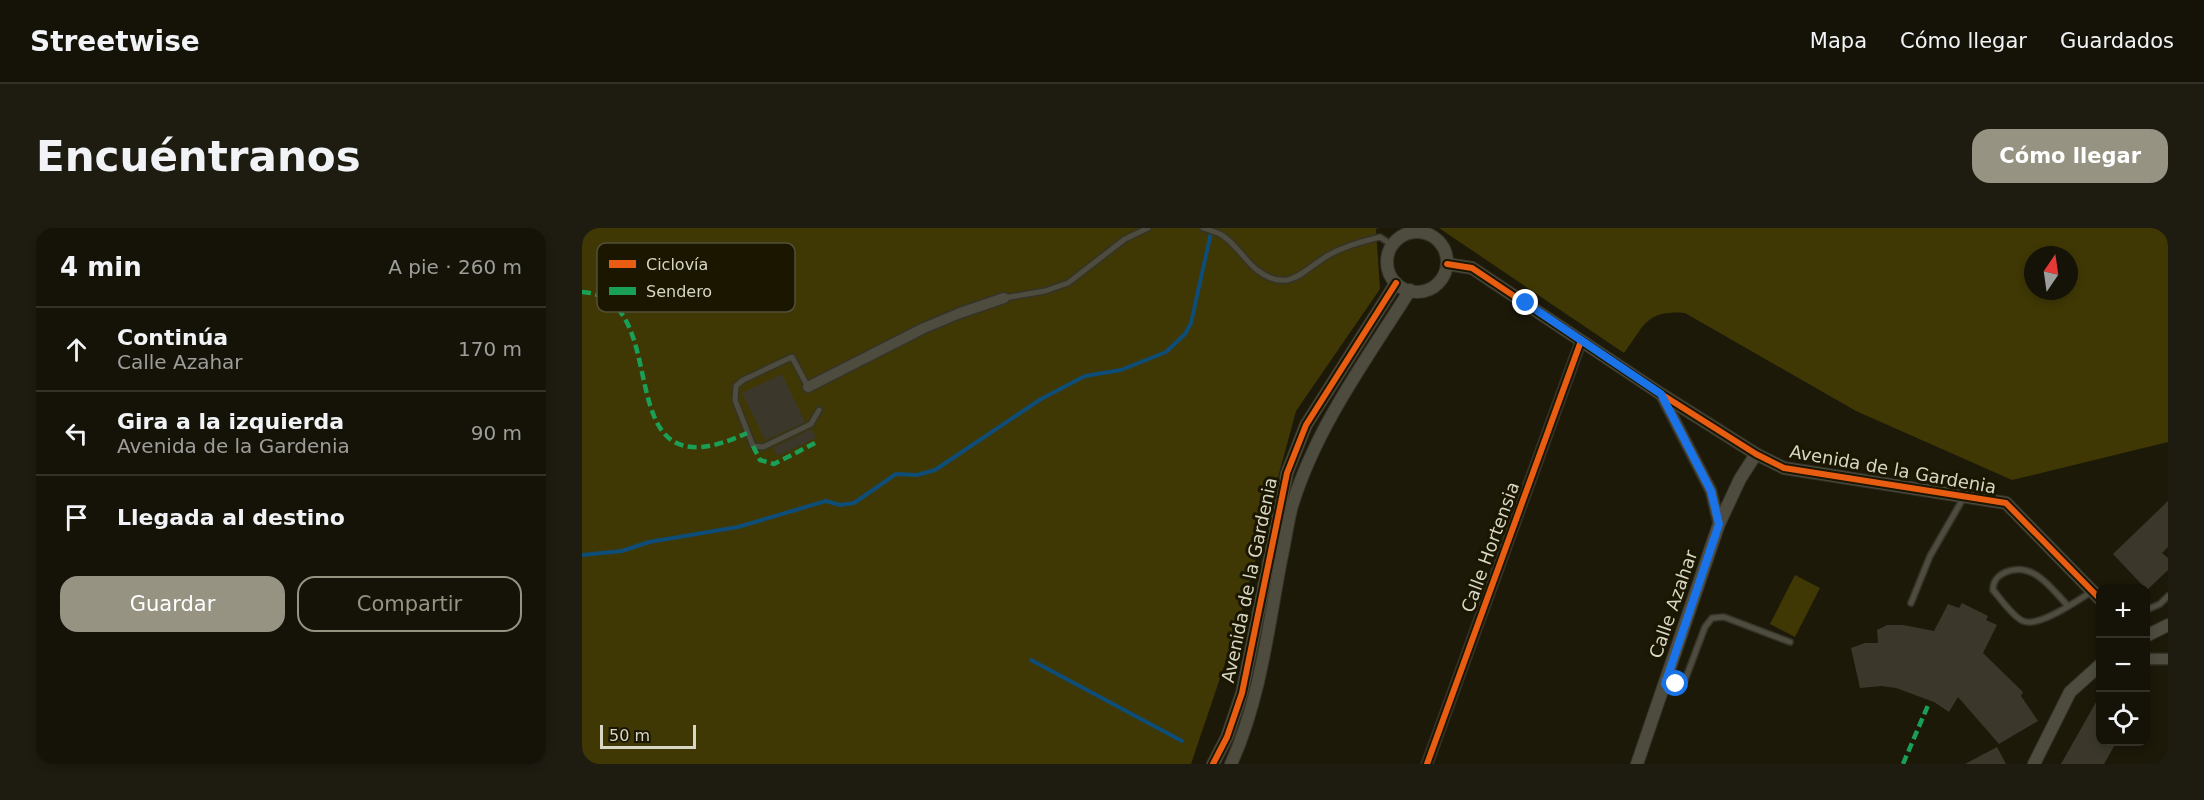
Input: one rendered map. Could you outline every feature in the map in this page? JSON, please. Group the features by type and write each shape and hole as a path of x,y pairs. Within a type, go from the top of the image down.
{"street":[{"path":"1417,232 1436,238 1442,245 1447,264 1445,273 1433,287 1424,291 1410,290 1396,283 1390,274 1388,255 1392,245 1408,233 1417,232"},
{"name":"Avenida de la Gardenia","path":"1447,264 1472,268 1661,394 1756,454 1784,468 2006,503 2096,594"},
{"name":"Avenida de la Gardenia","path":"1213,764 1227,736 1242,693 1287,473 1306,425 1396,283"},
{"name":"Avenida de la Gardenia","path":"1231,764 1242,740 1255,697 1291,508 1308,461 1331,415 1410,290"},
{"path":"808,387 924,328 1004,298"},
{"name":"Calle Hortensia","path":"1427,764 1581,341"},
{"path":"1661,394 1711,491 1719,524"},
{"name":"Calle Azahar","path":"1637,764 1719,524 1740,479 1756,454"},
{"path":"2150,634 2168,625"},
{"path":"2150,659 2167,659"},
{"path":"2034,764 2070,692 2096,669"}],"lane":[{"path":"1004,298 1045,291 1068,283 1125,239 1148,228"},
{"path":"1203,228 1222,235 1257,270 1274,279 1288,280 1306,273 1325,257 1351,244 1380,237 1392,245"},
{"path":"808,387 792,357 743,380 736,386 735,400 753,446 763,447 812,424 819,410"},
{"path":"1911,603 1930,556 1964,497"},
{"path":"2068,606 2036,573 2026,569 2015,569 2002,574 1993,585 1993,590 2019,619 2029,623 2039,621 2096,595"},
{"path":"2150,608 2160,604 2168,596"},
{"path":"1665,684 1676,684 1685,680 1705,627 1712,618 1724,617 1790,642"}],"shaded area":[{"path":"582,228 1379,228 1376,229 1380,289 1296,411 1237,628 1191,764 582,764"},
{"path":"1439,228 2168,228 2168,442 2012,480 1856,411 1685,313 1662,314 1654,317 1642,327 1624,353"},
{"path":"1795,575 1820,588 1795,637 1770,624"}],"building":[{"path":"782,374 805,422 765,440 742,393"},
{"path":"812,429 816,438 778,456 773,448"},
{"path":"2168,501 2168,547 2162,553 2168,558 2168,570 2150,587 2150,584 2141,584 2113,554"},
{"path":"1962,603 1988,616 1986,620 1997,625 1983,653 2023,692 2021,696 2038,721 1999,744 1958,697 1949,712 1934,702 1896,688 1882,686 1860,688 1851,648 1865,643 1878,643 1877,630 1887,625 1903,625 1934,631 1948,604 1959,608"},
{"path":"2096,702 2096,746 2114,746 2104,764 2061,764"},
{"path":"1997,747 2006,764 1965,764"}],"waterway":[{"path":"582,555 622,551 649,542 738,527 826,501 840,505 854,503 896,474 917,475 935,470 1041,399 1085,376 1121,370 1166,352 1185,334 1191,323 1212,228"},
{"path":"1031,660 1182,741"}],"marked path":[{"path":"582,292 597,298"},
{"path":"618,312 629,326 656,420 673,441 701,447 747,433"},
{"path":"753,446 760,460 774,464 815,443"},
{"path":"1903,764 1929,703"}],"cycle path":[{"path":"1447,264 1472,268 1661,394 1756,454 1784,468 2006,503 2096,595"},
{"path":"1213,764 1227,737 1242,693 1287,473 1306,425 1396,283"},
{"path":"1427,764 1581,341"}],"route":[{"path":"1526,303 1661,394 1711,491 1719,524 1665,684 1676,684"}]}
